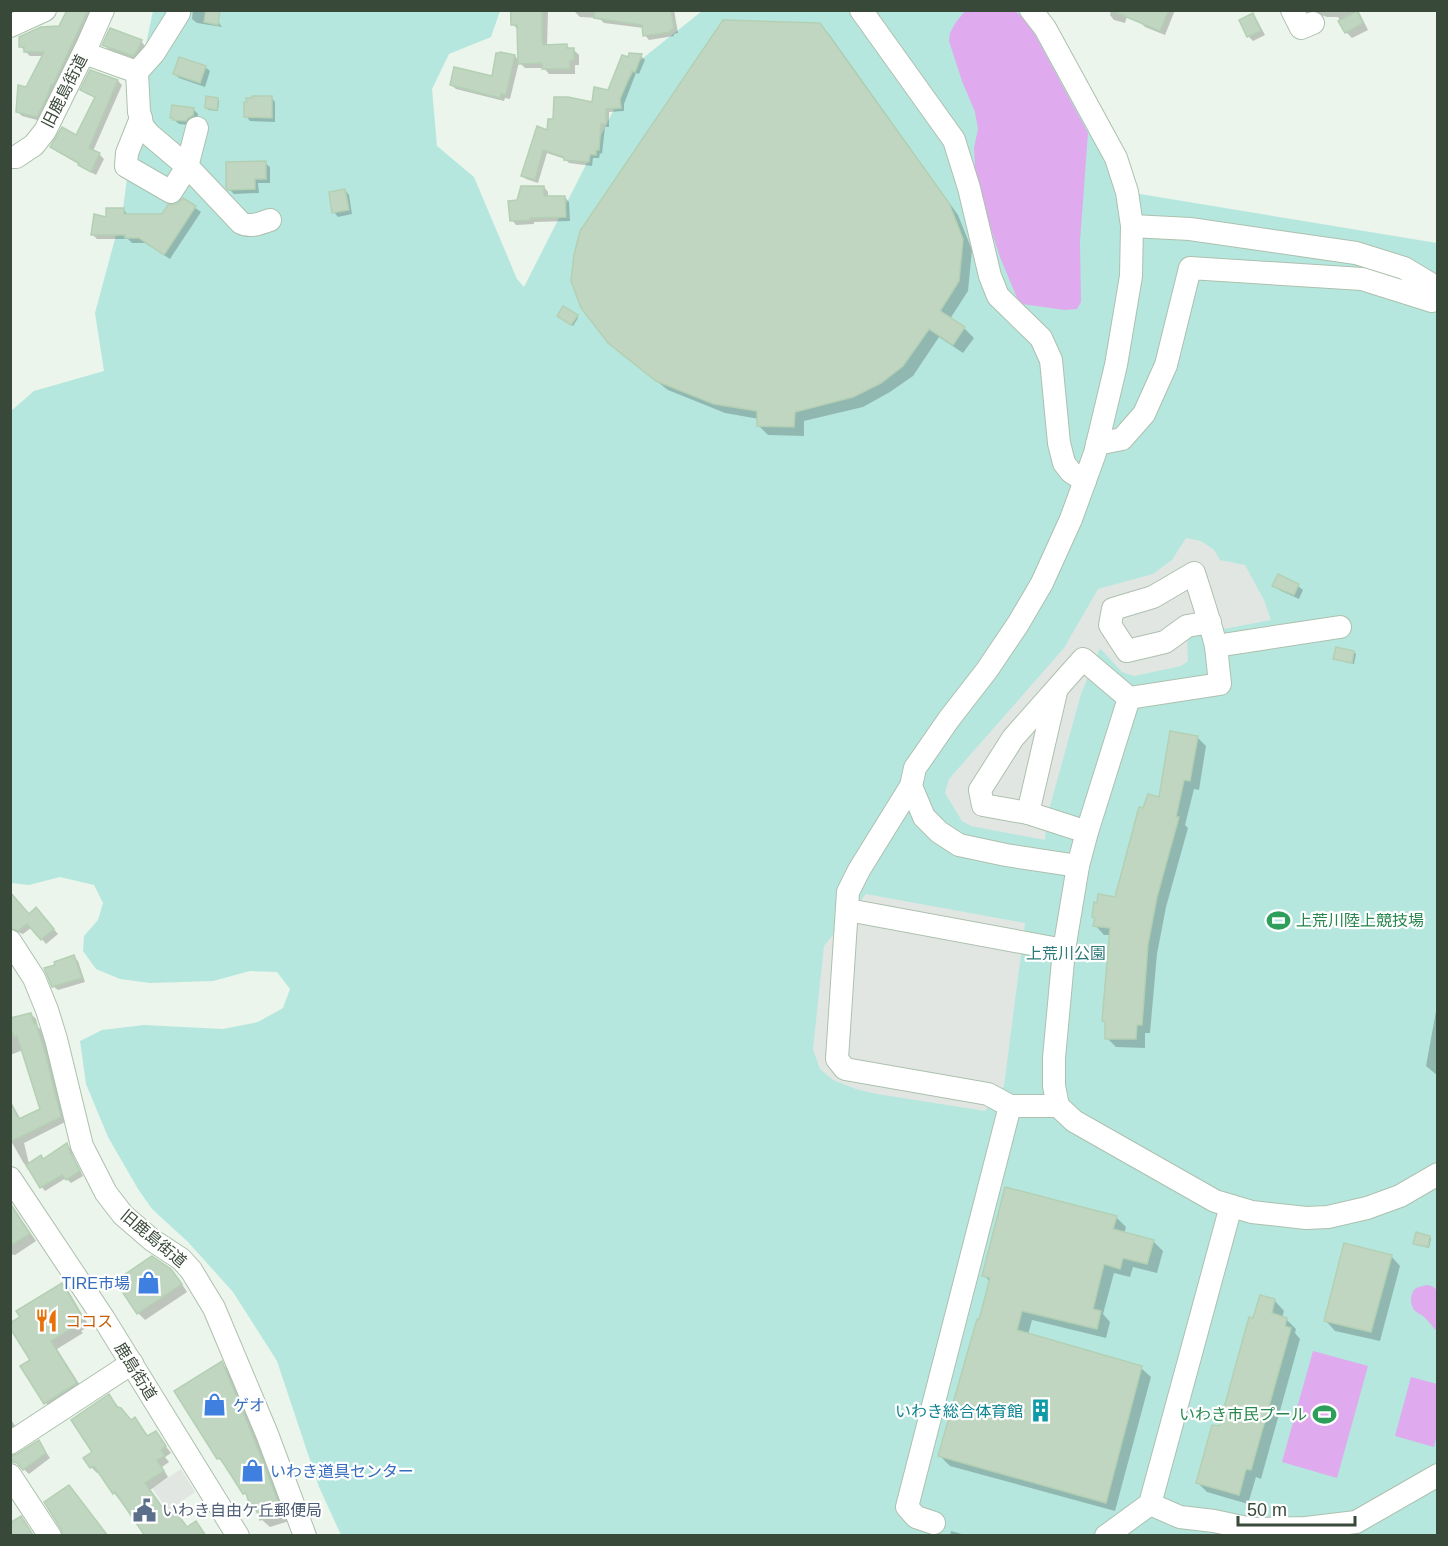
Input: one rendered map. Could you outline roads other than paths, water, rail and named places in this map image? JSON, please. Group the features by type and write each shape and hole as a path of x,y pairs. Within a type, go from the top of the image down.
{"street":[{"path":"10,26 45,10"},
{"name":"旧鹿島街道","path":"10,157 16,157 34,144 45,131 103,10"},
{"path":"861,10 954,140 969,188 990,276 998,296 1036,332 1048,351 1051,360 1059,442 1064,463 1071,472 1084,481"},
{"path":"1031,10 1045,28 1116,158 1127,192 1132,226 1131,276 1116,365 1097,444 1071,519 1042,583 987,670 915,768 911,786 848,892 837,1059 845,1069 988,1094 1010,1106 1058,1106"},
{"path":"1292,10 1301,28 1313,23"},
{"path":"179,13 154,53 137,72 143,127 187,167 241,223 247,226 257,225 270,220"},
{"path":"84,53 137,72"},
{"path":"141,118 127,153 126,166 171,192 187,167 197,128"},
{"path":"1097,444 1122,439 1144,414 1166,365 1190,268 1362,279 1432,301 1434,286 1404,268 1356,253 1191,229 1132,226"},
{"path":"1087,832 1028,813 983,805 981,790 1012,738 1083,659 1129,698 1220,684 1216,646 1210,622"},
{"path":"1216,646 1340,627"},
{"path":"1028,813 1057,689"},
{"path":"1129,698 1078,866 1064,950 1054,1058 1054,1086 1058,1106 1074,1121 1215,1201 1252,1212 1306,1218 1328,1217 1367,1208 1400,1196 1437,1174"},
{"path":"911,786 924,817 939,832 959,845 1078,866"},
{"path":"848,910 1064,950"},
{"name":"旧鹿島街道","path":"10,941 34,978 47,1010 85,1153 106,1192 123,1215 152,1240 181,1259 191,1270 214,1308 267,1434 305,1536"},
{"path":"934,1523 916,1517 907,1507 1010,1106"},
{"name":"鹿島街道","path":"10,1178 17,1201 132,1363 238,1536"},
{"path":"1106,1536 1150,1504 1231,1206"},
{"path":"10,1443 132,1363"},
{"path":"10,1475 50,1536"},
{"path":"1150,1504 1180,1517 1214,1521 1252,1530 1306,1528 1356,1522 1437,1475"}],"place":[{"name":"上荒川陸上競技場","path":"1278,920"},
{"name":"TIRE市場","path":"148,1283"},
{"name":"ココス","path":"47,1321"},
{"name":"ゲオ","path":"215,1405"},
{"name":"いわき総合体育館","path":"1041,1411"},
{"name":"いわき市民プール","path":"1325,1414"},
{"name":"いわき道具センター","path":"252,1471"},
{"name":"いわき自由ケ丘郵便局","path":"144,1510"}],"park label":[{"name":"上荒川公園","path":"1066,953"}]}
